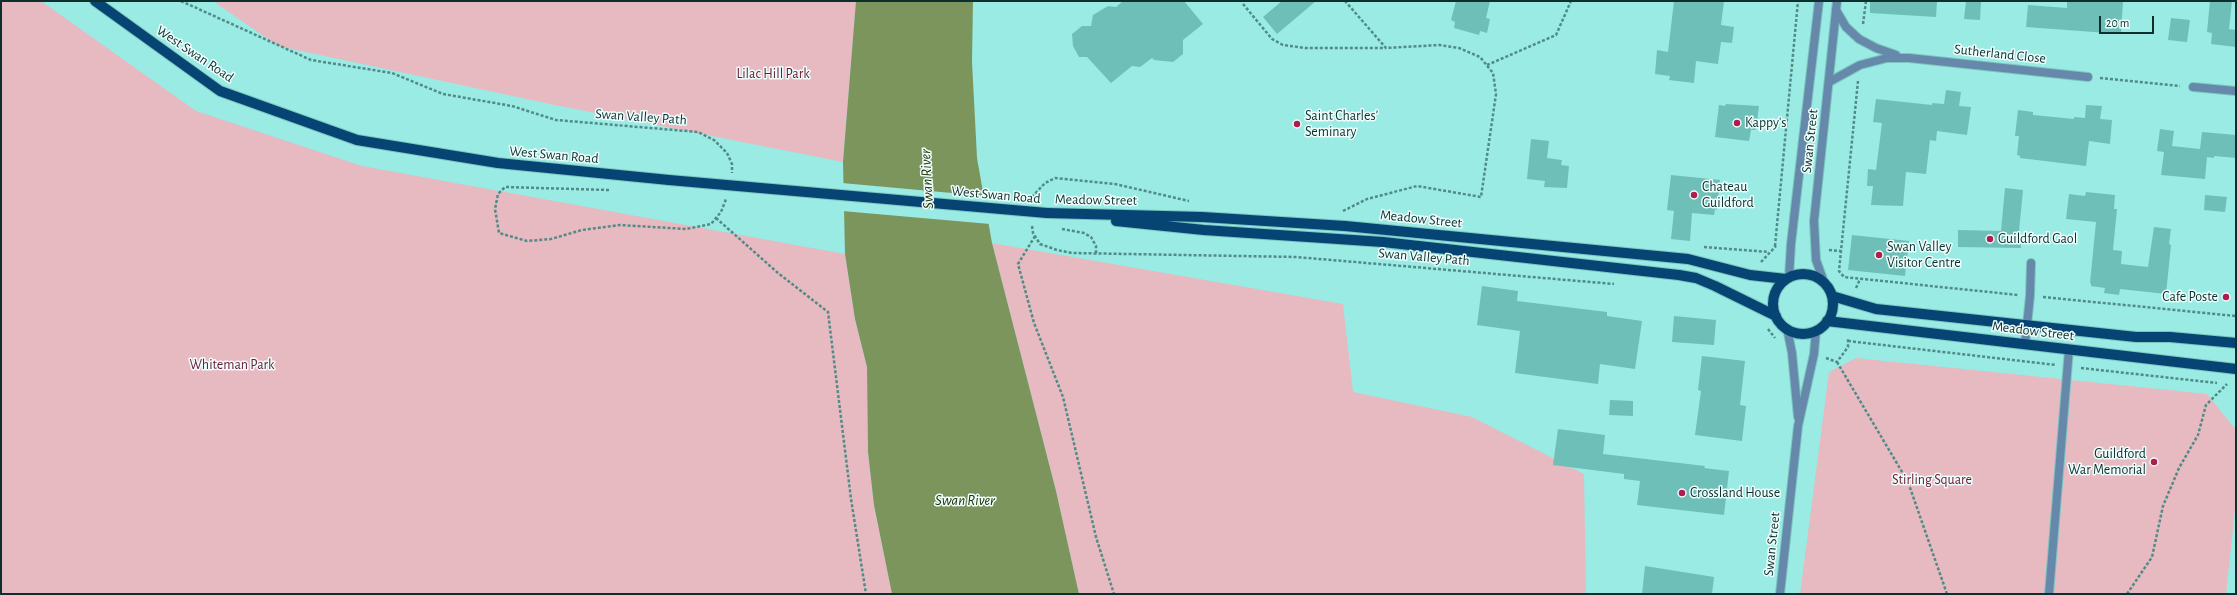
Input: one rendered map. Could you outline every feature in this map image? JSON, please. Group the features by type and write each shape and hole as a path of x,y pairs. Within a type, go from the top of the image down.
{"main road":[{"name":"West Swan Road","path":"95,1 220,91 357,140 498,163 669,180 1047,213"},
{"name":"Meadow Street","path":"1047,213 1210,217 1322,224 1688,259 1750,275 1788,278"},
{"name":"Meadow Street","path":"1047,213 1204,230 1383,242 1679,275 1696,278 1715,286 1776,316"},
{"path":"1799,274 1810,274 1824,282 1832,296 1832,311 1827,321 1816,330 1801,333 1787,328 1776,316 1774,305 1775,293 1788,278 1799,274"},
{"name":"Meadow Street","path":"1832,296 1876,310 2136,337 2170,337 2236,343"},
{"name":"Meadow Street","path":"1827,321 2235,369"}],"street":[{"name":"Swan Street","path":"1788,278 1819,1"},
{"name":"Swan Street","path":"1824,282 1816,260 1814,222 1837,1"},
{"name":"Sutherland Close","path":"1836,10 1846,27 1862,41 1888,53 1909,58 2088,77"},
{"name":"Sutherland Close","path":"1829,82 1860,64 1876,60 1909,58"},
{"path":"2193,87 2236,91"},
{"path":"2025,344 2030,296 2031,264"},
{"name":"Swan Street","path":"1787,328 1792,354 1798,426"},
{"name":"Swan Street","path":"1780,594 1798,426 1814,354 1816,330"},
{"path":"2049,594 2068,350"}],"path":[{"name":"Swan Valley Path","path":"182,1 311,60 392,73 443,94 512,106 563,121 698,132 714,140 727,153 732,164 732,179"},
{"path":"1345,1 1386,48"},
{"path":"1487,65 1556,35 1571,1"},
{"path":"1774,246 1798,1"},
{"path":"1862,41 1866,1"},
{"path":"1243,4 1272,40 1283,45 1305,48 1386,48 1439,44 1459,48 1480,57 1493,72 1496,94 1481,197 1417,186 1367,199 1322,224"},
{"path":"1860,64 1839,271 1844,277 2236,316"},
{"path":"2088,77 2193,87"},
{"path":"615,190 505,187 498,194 495,209 499,233 527,241 551,239 582,230 620,225 686,229 711,224 721,212 728,192"},
{"path":"716,218 778,273 828,312 851,499 866,594"},
{"name":"Swan Valley Path","path":"1059,229 1084,233 1091,237 1096,246 1096,254 1296,257 1615,284"},
{"path":"1035,236 1028,244 1018,264 1034,322 1063,397 1096,537 1114,594"},
{"path":"1763,327 1769,330 1784,351 1792,354"},
{"path":"1848,341 2227,384 2206,405 2198,435 2179,468 2162,506 2152,557 2127,594"},
{"path":"1837,362 1908,482 1946,594"}],"green space":[{"name":"Whiteman Park","path":"1,1 41,1 196,111 362,166 845,254 855,319 867,367 868,452 874,505 892,594 1,594"},
{"name":"Lilac Hill Park","path":"213,1 856,1 843,162 555,105 278,46"},
{"path":"992,243 1343,304 1353,392 1472,417 1584,474 1586,594 1079,594 1056,491"},
{"name":"Stirling Square","path":"1856,358 2207,394 2236,430 2236,500 2226,594 1800,594 1829,372"}],"water":[{"name":"Swan River","path":"856,1 973,1 972,62 977,158 992,243 1056,491 1079,594 892,594 874,505 868,452 867,367 855,319 845,254 843,162"}],"pier":[{"path":"842,183 985,196 990,224 842,211"}],"building":[{"path":"1123,1 1184,1 1203,24 1183,40 1183,54 1173,62 1154,60 1152,58 1140,67 1132,66 1111,83 1087,57 1079,57 1073,46 1072,34 1082,26 1091,26 1093,15 1108,6 1116,7"},
{"path":"1282,1 1316,1 1277,34 1263,17"},
{"path":"1456,1 1490,1 1486,18 1490,19 1487,33 1480,31 1479,35 1454,28 1455,22 1451,20"},
{"path":"1674,1 1724,1 1721,25 1734,27 1732,43 1721,42 1718,64 1696,61 1694,83 1669,80 1670,76 1655,74 1657,50 1668,52"},
{"path":"1870,1 1937,1 1936,17 1870,13"},
{"path":"1966,1 1981,1 1980,20 1964,19"},
{"path":"2067,1 2123,1 2121,34 2026,27 2028,5 2067,8"},
{"path":"2210,1 2232,1 2229,29 2236,30 2236,47 2211,44 2212,33 2207,32"},
{"path":"2171,18 2190,20 2187,42 2168,40"},
{"path":"1946,90 1961,92 1959,106 1971,107 1967,135 1937,131 1936,141 1930,140 1926,174 1906,172 1903,206 1871,205 1873,186 1867,186 1868,169 1876,170 1882,123 1873,122 1876,99 1932,105 1932,103 1944,104"},
{"name":"Kappy's","path":"1726,104 1759,106 1756,130 1751,130 1749,141 1715,137 1719,105 1725,106"},
{"path":"2086,105 2102,106 2100,119 2112,120 2110,144 2089,141 2086,166 2020,158 2020,156 2017,155 2019,136 2015,136 2018,110 2033,112 2033,115 2074,119 2074,117 2085,118"},
{"path":"2160,129 2174,131 2172,146 2200,149 2202,132 2236,135 2236,158 2214,156 2214,158 2207,157 2205,179 2161,175 2164,152 2157,151"},
{"path":"1531,139 1549,141 1547,158 1562,160 1561,165 1569,166 1567,188 1544,187 1545,181 1527,179"},
{"name":"Chateau Guildford","path":"1671,175 1720,180 1717,210 1715,209 1714,215 1692,213 1690,241 1671,239 1674,211 1667,210"},
{"path":"2005,188 2023,190 2019,231 2021,248 1958,247 1958,230 2001,231"},
{"path":"2086,192 2115,195 2114,209 2117,209 2113,250 2122,251 2121,264 2148,267 2154,227 2171,229 2169,244 2171,245 2166,294 2120,289 2119,295 2104,293 2105,288 2091,286 2090,283 2096,222 2066,219 2069,194 2085,196"},
{"path":"2205,195 2227,197 2225,212 2204,210"},
{"name":"Swan Valley Visitor Centre","path":"1852,235 1909,241 1905,276 1848,270"},
{"path":"1482,286 1518,291 1517,301 1607,312 1607,316 1642,321 1635,369 1600,364 1598,384 1515,373 1520,331 1477,325"},
{"path":"1674,316 1716,320 1714,345 1672,342"},
{"path":"1702,356 1745,361 1740,405 1746,406 1742,441 1695,435 1701,391 1698,390"},
{"path":"1610,400 1633,401 1633,416 1609,415"},
{"name":"Crossland House","path":"1558,429 1605,435 1603,454 1705,466 1704,468 1729,471 1724,515 1637,505 1640,481 1624,479 1624,474 1553,465"},
{"path":"1645,566 1714,577 1712,594 1642,594"}],"place":[{"name":"Kappy's","path":"1737,123"},
{"name":"Saint Charles’ Seminary","path":"1297,124"},
{"name":"Chateau Guildford","path":"1694,195"},
{"name":"Guildford Gaol","path":"1990,239"},
{"name":"Swan Valley Visitor Centre","path":"1879,255"},
{"name":"Cafe Poste","path":"2226,297"},
{"name":"Guildford War Memorial","path":"2154,462"},
{"name":"Crossland House","path":"1682,493"}]}
